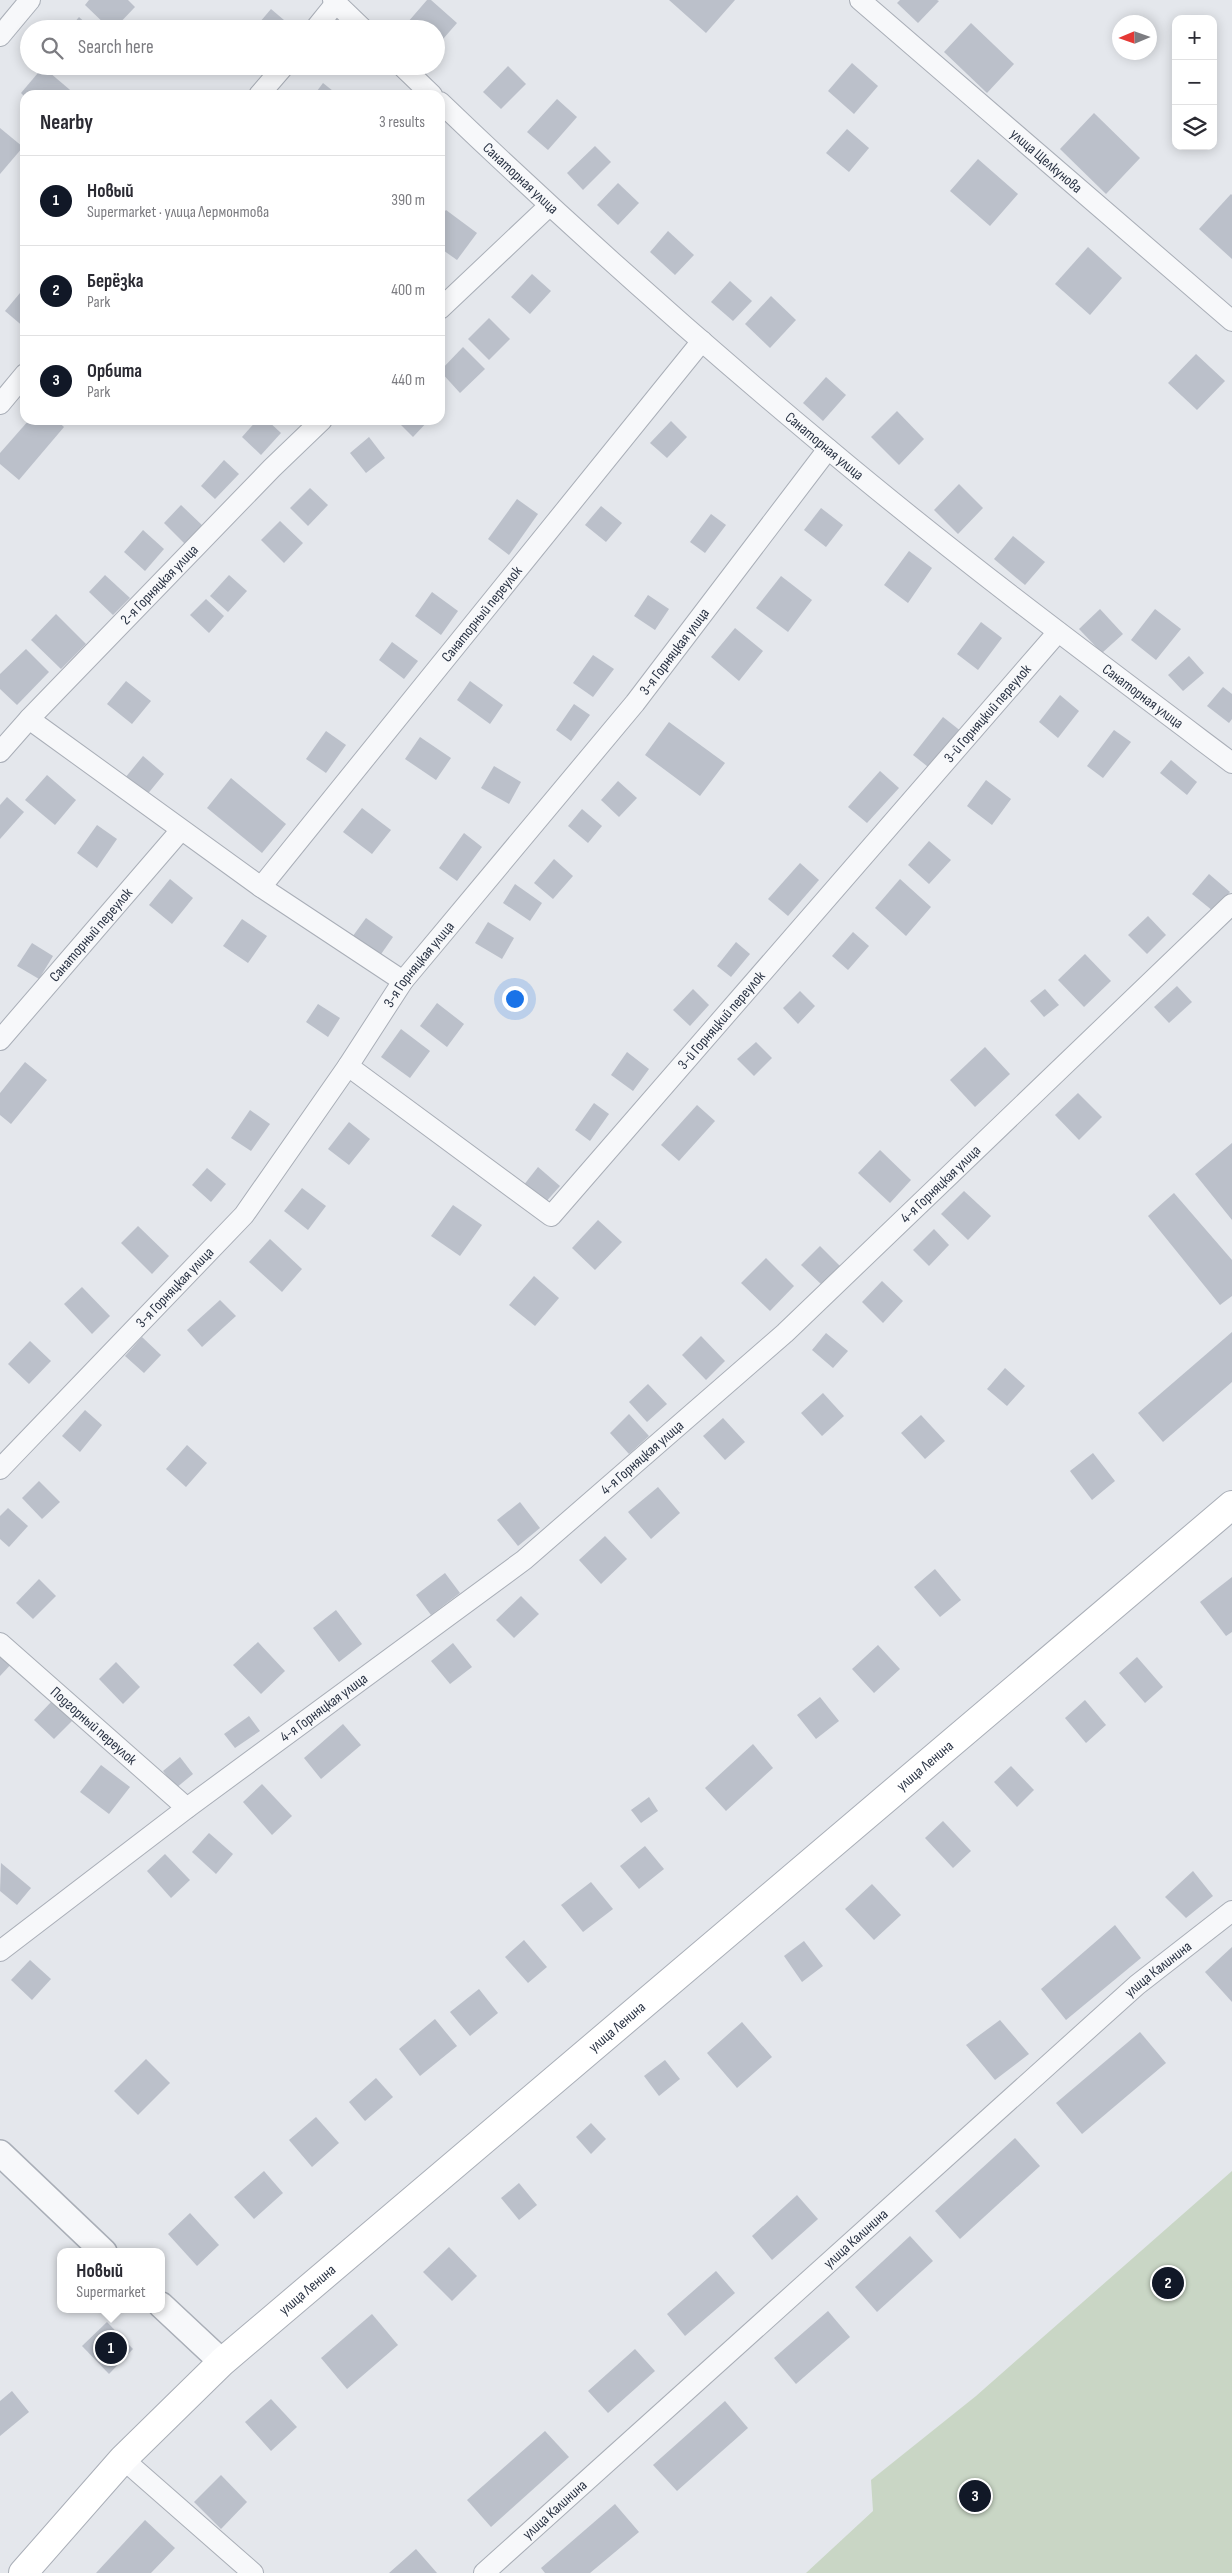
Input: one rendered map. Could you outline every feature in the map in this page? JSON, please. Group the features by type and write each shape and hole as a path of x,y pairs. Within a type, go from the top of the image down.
{"main road":[{"name":"улица Ленина","path":"22,2573 123,2459 222,2362 1232,1505"}],"street":[{"path":"0,36 30,0"},
{"name":"улица Щелкунова","path":"860,0 1232,321"},
{"path":"322,20 335,2 354,20"},
{"path":"264,90 277,75"},
{"path":"411,75 427,90"},
{"name":"Санаторная улица","path":"445,107 549,206 828,449 1058,632 1232,763"},
{"path":"445,304 549,206"},
{"name":"Санаторный переулок","path":"261,887 702,341"},
{"path":"0,404 20,380"},
{"name":"2-я Горняцкая улица","path":"0,752 29,719 265,475 317,425"},
{"name":"3-я Горняцкая улица","path":"0,1469 244,1215 348,1066 403,980 635,703 828,449"},
{"name":"3-й Горняцкий переулок","path":"348,1066 550,1216 1058,632"},
{"path":"29,719 261,887 403,980"},
{"name":"Санаторный переулок","path":"0,1040 181,830"},
{"name":"4-я Горняцкая улица","path":"0,1951 187,1808 524,1560 785,1334 1232,904"},
{"name":"Подгорный переулок","path":"0,1643 187,1808"},
{"name":"улица Калинина","path":"484,2573 1130,1992 1232,1911"},
{"path":"0,2153 100,2248"},
{"path":"165,2309 222,2362"},
{"path":"123,2459 253,2573"}],"green space":[{"path":"1232,2171 1232,2573 806,2573 873,2511 871,2480 976,2396"}],"building":[{"path":"89,0 128,0 135,7 123,20 101,20 85,5"},
{"path":"427,0 431,0 457,23 445,37 445,20 410,20"},
{"path":"669,0 735,0 706,33"},
{"path":"900,0 939,1 918,23 897,3"},
{"path":"271,9 284,20 262,20"},
{"path":"971,23 1014,64 987,93 944,52"},
{"path":"852,63 878,86 854,114 828,91"},
{"path":"508,66 526,84 501,109 483,92"},
{"path":"36,75 52,75 70,90 24,90"},
{"path":"323,83 332,90 318,90"},
{"path":"557,99 577,117 548,150 527,132"},
{"path":"1094,113 1140,158 1106,194 1060,149"},
{"path":"0,128 20,145 20,151 0,174"},
{"path":"847,129 869,148 849,172 826,153"},
{"path":"595,146 611,162 583,190 567,173"},
{"path":"978,159 1018,194 990,226 950,191"},
{"path":"618,183 639,203 618,225 597,205"},
{"path":"1232,195 1232,259 1199,229"},
{"path":"446,210 477,233 457,260 445,252"},
{"path":"668,231 694,255 675,275 650,252"},
{"path":"1088,247 1122,278 1090,315 1055,284"},
{"path":"532,274 551,291 530,314 511,297"},
{"path":"730,281 752,301 733,321 711,302"},
{"path":"20,293 20,324 5,311"},
{"path":"771,296 796,320 770,348 745,324"},
{"path":"489,318 510,339 489,360 468,339"},
{"path":"463,347 485,369 460,393 445,376 445,366"},
{"path":"1196,354 1225,381 1197,410 1168,383"},
{"path":"826,377 846,395 823,421 803,403"},
{"path":"897,411 924,439 899,465 871,437"},
{"path":"671,421 687,437 667,458 650,443"},
{"path":"25,425 62,425 64,427 19,480 0,464 0,453"},
{"path":"253,425 272,425 281,433 261,455 242,437"},
{"path":"401,425 424,425 413,437"},
{"path":"369,437 385,458 366,473 350,453"},
{"path":"224,460 239,474 215,499 201,486"},
{"path":"959,484 983,508 958,534 934,510"},
{"path":"310,488 328,505 308,526 290,508"},
{"path":"517,499 538,514 509,555 488,539"},
{"path":"181,505 204,527 187,546 164,523"},
{"path":"601,506 622,523 606,542 585,525"},
{"path":"821,508 843,525 826,547 804,530"},
{"path":"711,514 726,525 705,553 690,542"},
{"path":"280,521 303,543 284,563 261,540"},
{"path":"143,530 164,549 145,571 124,552"},
{"path":"1013,536 1045,562 1025,585 994,559"},
{"path":"909,551 932,568 908,603 884,585"},
{"path":"105,575 130,598 113,615 89,592"},
{"path":"229,575 247,591 228,612 210,596"},
{"path":"781,576 812,600 788,632 756,608"},
{"path":"432,592 458,611 441,635 415,616"},
{"path":"648,595 669,609 655,630 634,616"},
{"path":"206,599 224,616 209,633 190,615"},
{"path":"1100,609 1123,634 1102,653 1079,629"},
{"path":"1155,609 1181,629 1156,660 1131,640"},
{"path":"56,614 86,644 61,669 31,640"},
{"path":"981,622 1002,638 978,670 957,654"},
{"path":"735,628 763,651 739,681 711,657"},
{"path":"392,642 418,661 404,679 379,660"},
{"path":"26,649 49,672 17,705 0,689 0,674"},
{"path":"593,655 614,669 593,697 573,683"},
{"path":"1189,656 1204,673 1183,691 1168,675"},
{"path":"126,681 151,701 132,724 107,704"},
{"path":"470,681 503,705 490,724 457,700"},
{"path":"1223,687 1232,694 1232,719 1229,723 1207,706"},
{"path":"1060,695 1079,711 1058,738 1039,722"},
{"path":"574,704 590,715 571,741 556,730"},
{"path":"943,717 962,732 932,770 913,755"},
{"path":"669,722 725,763 700,796 645,755"},
{"path":"1114,730 1131,742 1103,778 1087,766"},
{"path":"326,731 346,745 326,773 306,759"},
{"path":"420,737 451,758 436,780 405,759"},
{"path":"143,756 164,774 146,796 125,778"},
{"path":"1171,760 1197,782 1187,795 1160,773"},
{"path":"494,766 521,782 509,804 481,788"},
{"path":"880,771 899,788 867,823 848,807"},
{"path":"47,775 76,800 55,825 25,800"},
{"path":"231,778 286,824 262,853 207,808"},
{"path":"986,780 1011,799 992,825 967,806"},
{"path":"618,781 637,798 619,817 601,800"},
{"path":"7,797 24,812 0,839 0,805"},
{"path":"362,808 391,830 372,854 343,832"},
{"path":"582,809 602,826 588,843 568,826"},
{"path":"97,825 117,839 97,868 77,853"},
{"path":"464,833 482,847 457,881 439,868"},
{"path":"929,841 951,860 929,884 908,865"},
{"path":"554,859 573,876 553,899 534,883"},
{"path":"800,863 819,880 788,916 768,899"},
{"path":"1209,874 1230,892 1213,911 1192,894"},
{"path":"170,879 193,898 172,924 149,905"},
{"path":"900,879 931,907 906,936 875,908"},
{"path":"515,884 542,903 530,921 503,903"},
{"path":"1148,916 1166,935 1147,954 1128,935"},
{"path":"366,918 393,937 377,960 350,940"},
{"path":"242,919 267,936 248,963 223,946"},
{"path":"488,922 514,938 502,959 475,943"},
{"path":"853,932 869,946 848,970 832,956"},
{"path":"736,942 750,954 731,977 717,966"},
{"path":"32,943 53,956 39,979 17,966"},
{"path":"1085,954 1111,981 1084,1007 1058,980"},
{"path":"1177,986 1192,1002 1169,1023 1154,1007"},
{"path":"693,989 709,1005 690,1026 673,1010"},
{"path":"1045,989 1059,1005 1044,1017 1030,1001"},
{"path":"800,991 815,1006 798,1024 783,1008"},
{"path":"437,1003 464,1024 447,1047 420,1026"},
{"path":"318,1004 340,1018 328,1037 306,1022"},
{"path":"401,1029 430,1051 410,1078 381,1057"},
{"path":"756,1042 772,1058 754,1076 737,1059"},
{"path":"985,1047 1010,1074 975,1107 950,1080"},
{"path":"627,1052 649,1069 633,1091 611,1075"},
{"path":"25,1062 47,1080 11,1124 0,1115 0,1093"},
{"path":"1078,1093 1102,1117 1079,1140 1055,1115"},
{"path":"594,1103 609,1114 590,1141 575,1130"},
{"path":"697,1105 715,1121 679,1161 661,1145"},
{"path":"250,1110 270,1124 251,1151 231,1138"},
{"path":"349,1122 370,1139 349,1165 328,1149"},
{"path":"1232,1143 1232,1220 1195,1174"},
{"path":"880,1150 911,1180 890,1203 858,1173"},
{"path":"538,1167 560,1186 544,1204 523,1186"},
{"path":"207,1168 226,1184 211,1202 192,1185"},
{"path":"302,1188 326,1206 308,1230 284,1211"},
{"path":"964,1191 991,1216 968,1240 941,1214"},
{"path":"1174,1193 1232,1260 1232,1296 1220,1305 1148,1216"},
{"path":"453,1205 482,1225 460,1256 431,1236"},
{"path":"598,1220 622,1242 595,1270 572,1248"},
{"path":"138,1226 169,1256 152,1274 121,1243"},
{"path":"934,1229 949,1245 929,1266 913,1250"},
{"path":"270,1239 302,1269 282,1292 249,1262"},
{"path":"820,1246 842,1268 824,1287 801,1265"},
{"path":"766,1258 794,1286 770,1311 741,1283"},
{"path":"534,1276 559,1298 535,1326 509,1305"},
{"path":"882,1281 903,1301 883,1323 862,1302"},
{"path":"82,1287 110,1316 92,1334 64,1304"},
{"path":"220,1300 236,1316 202,1347 187,1330"},
{"path":"1232,1332 1232,1382 1163,1442 1138,1413"},
{"path":"826,1333 848,1351 833,1368 812,1350"},
{"path":"701,1336 725,1361 706,1380 682,1355"},
{"path":"142,1337 161,1355 144,1373 125,1356"},
{"path":"30,1341 51,1361 29,1384 8,1364"},
{"path":"1005,1368 1025,1386 1007,1406 987,1389"},
{"path":"648,1384 667,1404 647,1422 629,1402"},
{"path":"823,1393 844,1416 822,1436 801,1413"},
{"path":"85,1410 102,1425 80,1452 62,1436"},
{"path":"629,1414 649,1436 629,1454 610,1433"},
{"path":"921,1415 945,1441 925,1459 901,1433"},
{"path":"723,1418 745,1442 725,1460 703,1436"},
{"path":"187,1445 207,1463 186,1487 166,1469"},
{"path":"1093,1453 1115,1481 1092,1500 1070,1471"},
{"path":"39,1481 60,1502 42,1519 22,1498"},
{"path":"658,1487 680,1513 651,1539 628,1512"},
{"path":"520,1502 540,1528 518,1546 497,1520"},
{"path":"8,1508 28,1526 9,1547 0,1539 0,1516"},
{"path":"605,1536 627,1559 601,1584 579,1560"},
{"path":"935,1569 961,1600 940,1617 914,1587"},
{"path":"445,1573 460,1593 431,1615 416,1595"},
{"path":"1232,1577 1232,1632 1226,1636 1200,1602"},
{"path":"39,1579 56,1596 33,1619 16,1603"},
{"path":"521,1596 539,1614 514,1638 496,1620"},
{"path":"336,1610 362,1644 339,1662 313,1628"},
{"path":"258,1642 285,1671 261,1694 233,1665"},
{"path":"453,1643 472,1667 450,1684 431,1661"},
{"path":"878,1645 900,1669 874,1693 852,1669"},
{"path":"0,1648 14,1661 0,1676"},
{"path":"1137,1657 1163,1687 1145,1703 1119,1673"},
{"path":"116,1662 140,1687 123,1704 99,1679"},
{"path":"820,1697 839,1721 816,1739 797,1715"},
{"path":"1085,1700 1106,1725 1086,1743 1065,1718"},
{"path":"52,1701 72,1721 54,1739 34,1720"},
{"path":"249,1716 260,1731 235,1748 224,1734"},
{"path":"343,1724 361,1745 321,1779 304,1758"},
{"path":"753,1744 773,1768 726,1811 705,1788"},
{"path":"180,1757 193,1774 176,1788 163,1771"},
{"path":"101,1765 130,1787 109,1814 80,1792"},
{"path":"1011,1766 1034,1790 1017,1807 994,1782"},
{"path":"262,1784 292,1816 272,1835 243,1802"},
{"path":"649,1797 658,1811 641,1823 631,1810"},
{"path":"943,1821 971,1851 953,1868 925,1838"},
{"path":"209,1833 233,1854 216,1874 192,1852"},
{"path":"645,1846 664,1869 639,1889 620,1866"},
{"path":"165,1854 190,1880 171,1898 147,1871"},
{"path":"1,1863 31,1888 17,1905 0,1891"},
{"path":"1193,1871 1213,1896 1186,1918 1165,1897"},
{"path":"591,1882 613,1909 583,1932 561,1905"},
{"path":"872,1884 901,1915 874,1940 845,1909"},
{"path":"1115,1925 1141,1958 1066,2020 1041,1989"},
{"path":"524,1940 547,1967 528,1983 505,1957"},
{"path":"804,1941 823,1966 802,1982 784,1956"},
{"path":"1232,1947 1232,2002 1205,1972"},
{"path":"30,1960 51,1979 32,2000 11,1980"},
{"path":"479,1989 498,2013 470,2036 450,2012"},
{"path":"435,2019 457,2046 420,2076 399,2049"},
{"path":"1000,2020 1029,2054 995,2080 966,2045"},
{"path":"742,2022 772,2057 737,2088 707,2053"},
{"path":"1140,2032 1166,2063 1082,2134 1056,2103"},
{"path":"146,2059 170,2083 138,2115 114,2091"},
{"path":"665,2060 680,2079 659,2096 644,2076"},
{"path":"376,2078 393,2097 365,2121 349,2102"},
{"path":"316,2117 339,2143 312,2167 289,2140"},
{"path":"591,2123 606,2139 591,2154 576,2137"},
{"path":"1015,2138 1040,2166 960,2239 935,2211"},
{"path":"264,2171 283,2193 254,2219 234,2197"},
{"path":"519,2183 537,2205 519,2220 501,2198"},
{"path":"797,2195 818,2219 772,2260 752,2236"},
{"path":"190,2213 219,2245 197,2266 168,2234"},
{"path":"910,2236 933,2261 877,2312 855,2287"},
{"path":"449,2247 477,2276 452,2301 423,2272"},
{"path":"716,2271 735,2293 685,2336 667,2314"},
{"path":"828,2311 850,2337 796,2384 774,2358"},
{"path":"372,2314 398,2345 347,2389 321,2358"},
{"path":"107,2322 133,2349 109,2374 82,2346"},
{"path":"635,2349 655,2371 608,2413 588,2391"},
{"path":"12,2391 29,2412 0,2436 0,2401"},
{"path":"271,2399 297,2427 271,2451 245,2422"},
{"path":"725,2401 748,2428 677,2491 653,2465"},
{"path":"545,2431 569,2457 491,2527 467,2500"},
{"path":"221,2475 247,2502 221,2529 194,2502"},
{"path":"615,2504 639,2532 590,2573 545,2573 541,2568"},
{"path":"145,2520 175,2548 151,2573 96,2573"},
{"path":"416,2549 437,2573 389,2573"}],"place":[{"name":"Берёзка","path":"1168,2283"},
{"name":"Новый","path":"111,2348"},
{"name":"Орбита","path":"975,2496"}]}
